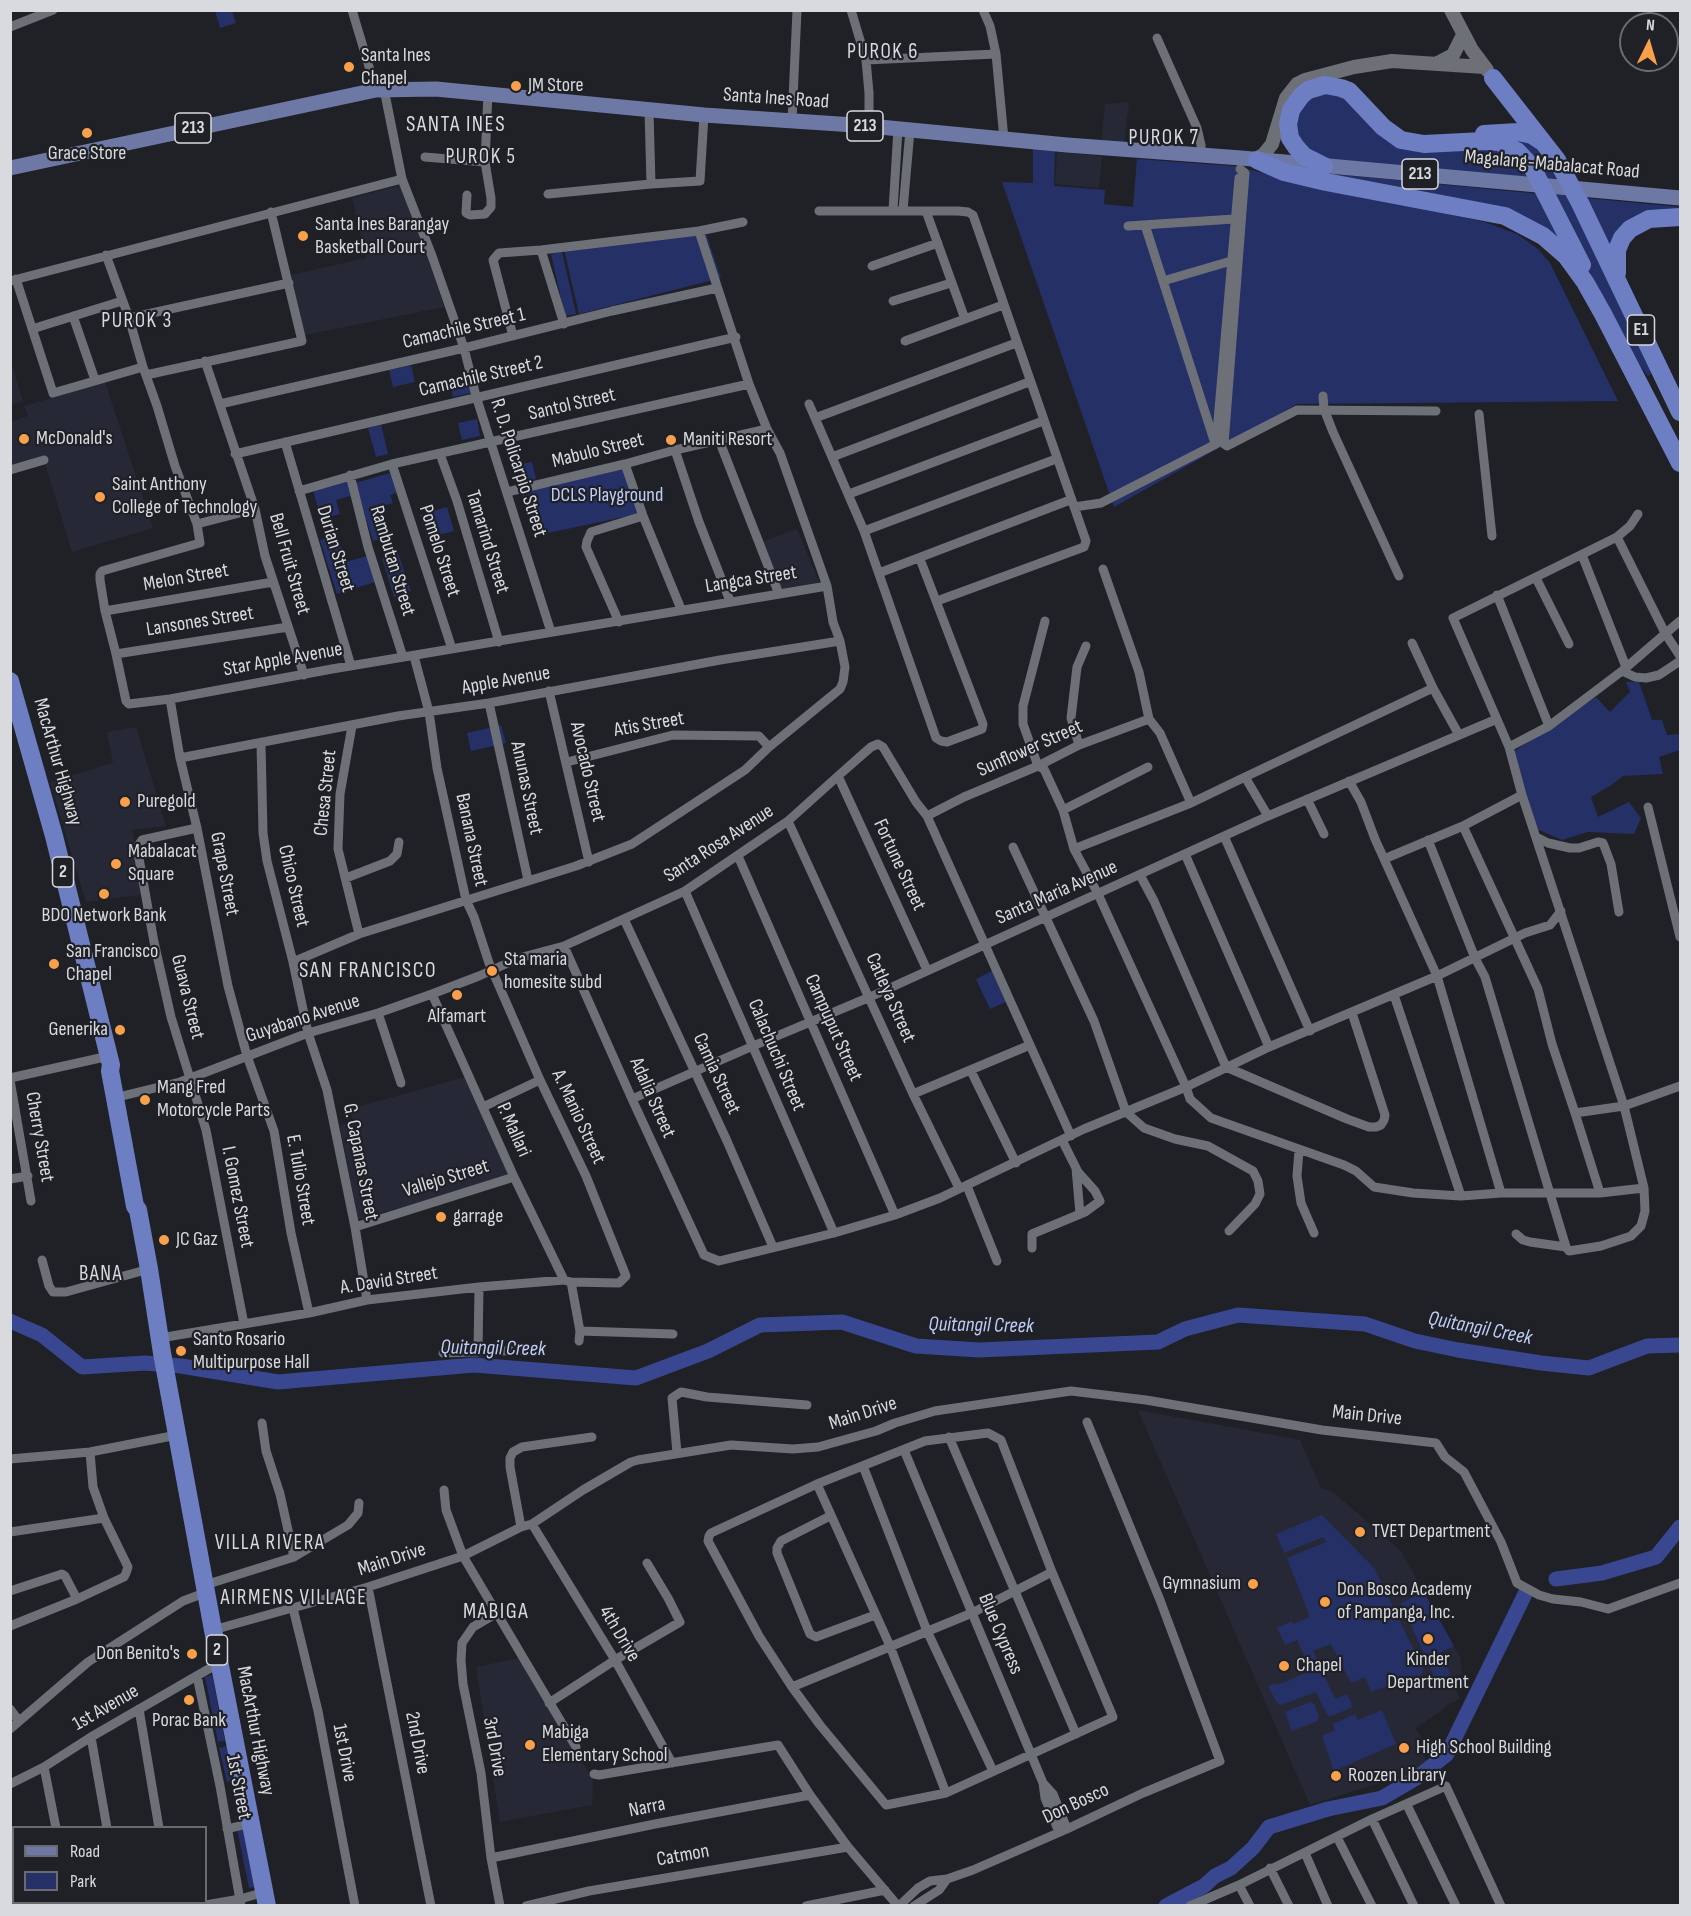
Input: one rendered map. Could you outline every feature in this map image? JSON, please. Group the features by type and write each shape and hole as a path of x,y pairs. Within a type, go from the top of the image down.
{"highway":[{"path":"1488,73 1557,160 1619,284"},
{"path":"1321,76 1338,77 1355,84 1393,124 1408,133 1443,136 1518,132 1532,135 1545,144"},
{"path":"1324,166 1304,156 1296,147 1290,138 1288,124 1291,110 1301,96 1308,90 1325,85 1349,91 1383,127 1401,140 1440,145 1491,141 1509,147 1525,158 1532,167 1587,275 1604,314"},
{"path":"1248,162 1326,182 1492,213 1515,220 1543,236 1566,256 1604,314"},
{"path":"1619,284 1616,257 1619,244 1626,233 1636,224 1649,219 1680,217"},
{"name":"E1","path":"1619,284 1680,412"},
{"name":"E1","path":"1604,314 1680,463"},
{"name":"MacArthur Highway","path":"10,681 54,836 110,1060 110,1071 149,1269 219,1663 266,1899"},
{"name":"MacArthur Highway","path":"110,1060 116,1069 122,1096 140,1205 138,1210"}],"main road":[{"path":"1451,10 1463,35 1488,73"},
{"path":"1438,63 1453,55 1463,35"},
{"path":"1248,162 1267,151 1272,144 1281,110 1292,90 1305,80 1383,61 1401,60 1438,63 1488,73"},
{"path":"1355,75 1404,70 1463,74 1488,73"},
{"name":"213","path":"10,168 380,89 436,89 488,93"},
{"name":"Santa Ines Road","path":"488,93 704,115 869,126 1201,155 1248,162"},
{"name":"Magalang-Mabalacat Road","path":"1248,162 1324,166 1680,198"}],"street":[{"path":"10,27 53,10"},
{"name":"R. D. Policarpio Street","path":"352,10 380,89 402,179 464,348 476,396 551,632"},
{"path":"792,121 797,10"},
{"path":"851,10 866,60 869,126"},
{"path":"983,10 990,26 996,54 1004,139"},
{"path":"1157,38 1197,128 1202,145 1201,155"},
{"path":"866,60 996,54"},
{"path":"467,195 466,213 470,215 485,214 491,207 485,162 488,93"},
{"path":"649,110 651,184"},
{"path":"548,194 651,184 700,182 704,115"},
{"path":"892,210 897,160 904,130"},
{"path":"903,210 907,161 904,130"},
{"path":"425,157 485,162"},
{"path":"897,160 907,161"},
{"path":"1215,444 1234,219 1248,162"},
{"path":"1248,162 1245,173 1224,444 1227,446 1297,410 1436,411"},
{"path":"271,212 302,341 95,380 53,393 13,280 271,212 402,179"},
{"path":"894,184 905,185"},
{"path":"926,211 965,319"},
{"path":"819,212 958,211 973,215 1086,541 1084,547 937,602"},
{"path":"1128,226 1234,219"},
{"path":"513,336 494,257 499,253 699,231 743,222"},
{"path":"1145,225 1215,444"},
{"path":"293,962 358,934 589,862 632,844 745,770 769,747 840,689 845,667 840,641 833,622 827,586 780,453 767,429 749,384 736,337 699,231"},
{"path":"872,266 938,243"},
{"path":"541,250 564,324"},
{"path":"106,255 129,318 175,466 197,524 255,509"},
{"path":"1163,281 1231,261"},
{"path":"129,318 289,283"},
{"path":"893,301 951,283"},
{"name":"Camachile Street 1","path":"220,404 717,288"},
{"path":"32,329 122,301"},
{"path":"905,341 1003,305"},
{"path":"73,316 95,380"},
{"name":"Camachile Street 2","path":"235,454 736,337"},
{"path":"815,418 1016,343"},
{"name":"Bell Fruit Street","path":"205,361 255,509 265,556 304,675"},
{"path":"832,457 1029,382"},
{"name":"Santol Street","path":"299,490 392,464 749,384"},
{"path":"1323,396 1324,409 1333,432 1399,576"},
{"path":"809,404 864,531 936,738 947,742 984,728 920,559"},
{"path":"1479,414 1492,536"},
{"path":"849,494 1043,421"},
{"name":"Mabulo Street","path":"507,492 767,429"},
{"path":"719,440 779,594"},
{"name":"Durian Street","path":"285,442 351,666"},
{"path":"879,573 1072,503 1101,503 1215,444"},
{"path":"675,450 730,601"},
{"name":"Tamarind Street","path":"440,454 457,501 498,642"},
{"path":"864,531 1056,459"},
{"path":"10,470 44,460"},
{"name":"Pomelo Street","path":"392,464 452,649"},
{"path":"626,464 643,516 681,609"},
{"name":"Rambutan Street","path":"350,475 368,547 403,657"},
{"path":"1428,840 1485,978 1566,1247 1569,1251 1601,1246 1631,1236 1641,1226 1644,1219 1644,1188 1624,1106 1538,838 1522,795 1509,747 1453,618 1617,537 1630,526 1638,514"},
{"path":"619,622 586,547 587,541 591,532 643,516"},
{"name":"Star Apple Avenue","path":"197,524 200,543 102,571 100,580 105,611 126,701 134,705 403,657 619,622 681,609"},
{"path":"1617,537 1665,633 1680,656"},
{"path":"1582,555 1624,669 1635,677 1646,678 1659,675 1680,661"},
{"path":"1103,569 1139,672 1149,719 1160,733 1191,803"},
{"path":"1536,578 1569,644"},
{"name":"Melon Street","path":"105,611 273,582"},
{"name":"Langca Street","path":"681,609 827,586"},
{"path":"1497,595 1549,726"},
{"path":"1045,621 1033,659 1023,706 1023,724 1038,766 1044,769 1063,810 1074,849 1098,894 1190,1099 1211,1118 1356,1171 1374,1187 1413,1193 1461,1196 1501,1193 1600,1193 1644,1188"},
{"path":"1509,747 1549,726 1624,669 1680,621"},
{"name":"Lansones Street","path":"116,654 288,627"},
{"name":"Apple Avenue","path":"180,758 429,712 489,704 549,691 840,641"},
{"path":"1412,644 1459,735"},
{"path":"1078,745 1071,718 1077,668 1086,646"},
{"name":"Banana Street","path":"414,656 429,712 437,768 466,900 493,970"},
{"path":"1074,849 1191,803 1433,688"},
{"name":"Avocado Street","path":"549,691 589,862"},
{"name":"Grape Street","path":"170,699 180,758 197,828 228,986 247,1056"},
{"name":"Anunas Street","path":"489,704 528,880"},
{"name":"Sunflower Street","path":"927,816 964,797 1038,766 1078,745 1149,719"},
{"name":"Santa Maria Avenue","path":"632,1100 694,1071 870,997 1268,816 1497,719"},
{"name":"Chesa Street","path":"352,726 340,794 338,849 358,934"},
{"name":"Atis Street","path":"567,762 673,735 759,736 769,747"},
{"name":"Chico Street","path":"261,744 263,833 267,861 293,962 308,1033"},
{"name":"Santa Rosa Avenue","path":"493,970 519,958 564,946 685,891 788,821 878,744 883,747 927,816"},
{"path":"1063,810 1148,767"},
{"name":"Fortune Street","path":"838,776 927,970"},
{"path":"1245,777 1268,816"},
{"path":"1349,781 1366,813 1384,859 1437,976 1501,1193"},
{"path":"1384,859 1449,833 1522,795"},
{"path":"1307,799 1324,834"},
{"path":"1647,807 1680,937"},
{"path":"927,816 1030,1045 1067,1138 1076,1168 1080,1214"},
{"name":"Catleya Street","path":"788,821 913,1094 963,1187 997,1261"},
{"path":"1463,826 1538,989 1552,1044 1600,1193"},
{"name":"Guava Street","path":"190,1078 171,1017 154,942 137,847 142,840 197,828"},
{"path":"1224,836 1310,1031"},
{"path":"1538,838 1570,848 1603,843 1611,864 1619,912"},
{"path":"346,878 390,861 397,854 399,842"},
{"path":"1013,847 1094,1021 1126,1112 1144,1128 1175,1139 1208,1146 1253,1170 1258,1180 1260,1194 1256,1204 1229,1230"},
{"path":"1185,854 1269,1047"},
{"name":"Campuput Street","path":"738,856 895,1215"},
{"path":"1140,875 1154,901 1226,1067 1347,1119 1376,1127 1381,1125 1385,1115 1352,1013"},
{"name":"Calachuchi Street","path":"685,891 834,1233"},
{"path":"773,1247 834,1233 895,1215 963,1187 1067,1138 1186,1087 1269,1047 1394,996 1525,933 1550,925 1561,911"},
{"name":"Camia Street","path":"624,919 727,1141 773,1247"},
{"path":"1550,925 1567,932"},
{"name":"Adalia Street","path":"564,946 704,1255 714,1260 727,1260 773,1247"},
{"name":"Guyabano Avenue","path":"122,1096 190,1078 308,1033 378,1013 493,970"},
{"name":"A. Manio Street","path":"493,970 540,1080 590,1186 624,1268 626,1276 623,1281"},
{"name":"P. Mallari","path":"432,994 514,1177 568,1281 580,1331 579,1341"},
{"path":"1394,996 1461,1196"},
{"path":"378,1013 401,1083"},
{"name":"G. Capanas Street","path":"308,1033 327,1090 355,1227 367,1300"},
{"path":"913,1094 1030,1045"},
{"name":"E. Tulio Street","path":"247,1056 274,1131 291,1233 309,1313"},
{"path":"10,1079 110,1060"},
{"path":"971,1071 1016,1163"},
{"name":"I. Gomez Street","path":"190,1078 206,1130 244,1324"},
{"name":"Cherry Street","path":"10,1079 16,1132 28,1176 31,1200"},
{"path":"483,1107 540,1080"},
{"path":"1575,1113 1624,1106 1680,1086"},
{"path":"1299,1150 1297,1176 1301,1203 1314,1233"},
{"path":"1032,1248 1032,1234 1080,1214 1101,1202 1076,1168"},
{"path":"10,1179 28,1176"},
{"name":"Vallejo Street","path":"355,1227 514,1177"},
{"path":"1516,1234 1522,1240 1566,1247"},
{"path":"42,1260 53,1292 66,1292 149,1269"},
{"name":"A. David Street","path":"161,1345 244,1324 367,1300 479,1287 568,1281 619,1283 623,1281"},
{"path":"478,1352 479,1287"},
{"path":"580,1331 673,1334"},
{"path":"443,1353 527,1350"},
{"name":"Main Drive","path":"213,1630 368,1587 463,1556 521,1527 532,1524 631,1462 730,1445 793,1449 818,1447 935,1411 1071,1391 1146,1400 1322,1430 1436,1443 1445,1457 1464,1472 1501,1542 1517,1583 1539,1595 1581,1602 1608,1610 1680,1583"},
{"path":"677,1454 672,1398 681,1392 707,1397 807,1405"},
{"name":"Don Bosco","path":"899,1905 918,1888 930,1881 947,1879 1063,1831 1143,1793 1220,1761 1160,1600 1087,1422"},
{"path":"262,1423 266,1451 280,1494 294,1557"},
{"path":"988,1433 1001,1440 1052,1572 1113,1717 946,1792 886,1805 792,1687 759,1636 708,1541 711,1533 817,1484 904,1450 925,1441 949,1437 988,1433"},
{"path":"10,1459 90,1452 177,1435"},
{"path":"521,1527 510,1467 513,1452 522,1447 592,1437"},
{"path":"949,1437 1076,1734"},
{"name":"Blue Cypress","path":"904,1450 1043,1784 1042,1791 1063,1831"},
{"path":"10,1626 77,1599 124,1577 126,1573 128,1567 104,1518 93,1487 90,1452"},
{"path":"863,1466 927,1631 993,1771"},
{"path":"817,1484 890,1646 946,1792"},
{"path":"444,1490 446,1510 463,1556 576,1747"},
{"path":"10,1729 88,1662 183,1601 206,1589 294,1557 348,1525 358,1513 359,1503"},
{"path":"830,1516 781,1541 777,1548 810,1634 816,1637 875,1615"},
{"path":"10,1532 104,1518"},
{"name":"4th Drive","path":"532,1524 615,1660 672,1763"},
{"path":"549,1703 615,1660 680,1622 669,1598 647,1563"},
{"path":"792,1687 972,1613 1052,1572"},
{"path":"10,1591 62,1574 77,1599"},
{"name":"2nd Drive","path":"368,1587 432,1905"},
{"name":"1st Drive","path":"292,1608 318,1711 355,1905"},
{"name":"3rd Drive","path":"498,1613 473,1627 462,1643 463,1684 481,1773 491,1858 500,1905"},
{"name":"1st Avenue","path":"10,1784 44,1767 219,1663"},
{"name":"1st Street","path":"197,1676 220,1786 240,1902"},
{"path":"10,1709 19,1721"},
{"path":"139,1709 159,1826"},
{"path":"91,1737 107,1826"},
{"path":"594,1774 778,1745 810,1795 848,1846 899,1905"},
{"path":"44,1767 56,1826"},
{"path":"220,1786 242,1781"},
{"path":"1190,1905 1210,1901 1270,1868 1446,1786 1501,1905"},
{"name":"Narra","path":"491,1858 810,1795"},
{"path":"1407,1805 1456,1905"},
{"path":"1372,1819 1414,1905"},
{"path":"227,1829 251,1823"},
{"path":"1337,1837 1372,1905"},
{"name":"Catmon","path":"526,1905 613,1887 848,1846"},
{"path":"1305,1853 1328,1905"},
{"path":"1270,1868 1289,1905"},
{"name":"Don Bosco","path":"914,1905 939,1890 947,1879"},
{"path":"1239,1885 1250,1905"},
{"path":"806,1905 885,1890"},
{"path":"200,1905 266,1899"}],"shaded area":[{"path":"1129,102 1124,144 1101,141 1105,104"},
{"path":"1057,152 1102,156 1099,188 1055,184"},
{"path":"404,184 444,307 305,335 291,275 366,258 352,198"},
{"path":"11,362 23,401 10,405"},
{"name":"Saint Anthony College of Technology","path":"105,382 153,528 72,552 43,457 11,468 10,422 28,416 24,406"},
{"path":"797,529 819,582 781,590 762,542"},
{"path":"136,727 166,826 132,830 146,894 86,902 50,782 113,763 107,732"},
{"path":"465,1077 509,1176 358,1220 340,1125 353,1123 350,1109"},
{"name":"Don Bosco Academy of Pampanga, Inc.","path":"1138,1410 1300,1440 1321,1488 1333,1492 1401,1551 1460,1657 1462,1674 1451,1677 1460,1699 1447,1705 1415,1728 1422,1738 1423,1754 1429,1767 1310,1805"},
{"name":"Mabiga Elementary School","path":"519,1658 593,1779 592,1805 500,1822 476,1667"}],"green space":[{"path":"215,11 232,11 236,23 220,28"},
{"path":"1338,91 1382,133 1505,150 1535,181 1333,160 1305,152 1293,121 1304,99"},
{"path":"1508,134 1542,148 1646,350 1651,374 1648,376 1623,344 1527,149"},
{"path":"1033,147 1055,149 1054,186 1105,190 1104,204 1133,207 1137,159 1233,166 1484,222 1517,234 1538,249 1550,263 1618,401 1297,404 1114,507 1002,182 1033,183"},
{"path":"1292,170 1540,194 1572,259 1543,232"},
{"path":"1586,198 1680,207 1680,214 1610,246"},
{"path":"705,231 721,278 579,314 564,249"},
{"path":"562,252 576,314 565,316 551,254"},
{"path":"411,365 415,382 393,387 389,370"},
{"path":"467,376 471,393 453,397 449,380"},
{"path":"477,419 480,436 462,440 458,423"},
{"path":"381,424 388,454 376,457 368,428"},
{"path":"532,462 536,479 518,483 514,466"},
{"name":"DCLS Playground","path":"630,466 647,512 534,536 521,492"},
{"path":"390,473 397,493 390,495 393,503 376,508 385,538 373,541 355,483"},
{"path":"349,480 353,495 336,500 340,514 321,519 313,490"},
{"path":"447,507 454,531 427,538 420,515"},
{"path":"337,535 346,562 367,556 375,582 337,594 320,540"},
{"path":"398,553 411,591 394,597 382,558"},
{"path":"1626,682 1639,682 1652,720 1662,720 1667,735 1680,734 1680,750 1659,757 1663,774 1623,776 1591,797 1598,817 1629,802 1641,818 1634,834 1588,832 1562,840 1534,828 1513,752 1596,697 1610,712 1630,692"},
{"path":"501,725 506,743 471,751 467,733"},
{"path":"994,970 1008,1001 990,1009 976,979"},
{"path":"1322,1515 1374,1568 1423,1669 1420,1679 1401,1687 1398,1682 1371,1692 1365,1677 1351,1683 1331,1644 1313,1651 1335,1699 1347,1694 1352,1705 1351,1708 1331,1716 1327,1715 1316,1692 1281,1705 1277,1703 1268,1686 1276,1683 1277,1685 1311,1671 1297,1640 1285,1645 1277,1628 1292,1621 1293,1624 1310,1617 1287,1558 1326,1542 1323,1537 1284,1553 1276,1534"},
{"path":"1424,1592 1454,1646 1439,1653 1451,1674 1436,1681 1401,1603"},
{"path":"212,1675 225,1741 218,1742 205,1677"},
{"path":"1310,1702 1314,1704 1319,1716 1318,1721 1292,1731 1285,1713"},
{"path":"1382,1710 1396,1744 1334,1771 1322,1736 1335,1730 1333,1724 1355,1714 1358,1720"},
{"path":"227,1746 234,1780 227,1782 219,1748"},
{"path":"243,1828 255,1887 249,1888 237,1829"}],"waterway":[{"name":"Quitangil Creek","path":"10,1321 42,1335 82,1367 145,1363 181,1366 278,1382 474,1365 636,1378 708,1351 760,1325 842,1322 916,1346 979,1350 1158,1342 1185,1329 1238,1315 1365,1324 1415,1341 1458,1350 1589,1368 1647,1346 1680,1345"},
{"path":"1556,1579 1602,1573 1656,1557 1680,1527"},
{"path":"1166,1906 1204,1886 1215,1876 1231,1868 1253,1848 1269,1827 1328,1809 1382,1798 1418,1777 1447,1754 1526,1592"}],"place":[{"name":"Santa Ines Chapel","path":"349,67"},
{"name":"JM Store","path":"516,86"},
{"name":"Grace Store","path":"87,133"},
{"name":"Santa Ines Barangay Basketball Court","path":"303,236"},
{"name":"McDonald's","path":"24,439"},
{"name":"Maniti Resort","path":"671,440"},
{"name":"Saint Anthony College of Technology","path":"100,497"},
{"name":"Puregold","path":"125,802"},
{"name":"Mabalacat Square","path":"116,864"},
{"name":"BDO Network Bank","path":"104,894"},
{"name":"San Francisco Chapel","path":"54,964"},
{"name":"Sta maria homesite subd","path":"492,971"},
{"name":"Alfamart","path":"457,995"},
{"name":"Generika","path":"120,1030"},
{"name":"Mang Fred Motorcycle Parts","path":"145,1100"},
{"name":"garrage","path":"441,1217"},
{"name":"JC Gaz","path":"164,1240"},
{"name":"Santo Rosario Multipurpose Hall","path":"181,1351"},
{"name":"TVET Department","path":"1360,1532"},
{"name":"Gymnasium","path":"1253,1584"},
{"name":"Don Bosco Academy of Pampanga, Inc.","path":"1325,1602"},
{"name":"Kinder Department","path":"1428,1639"},
{"name":"Don Benito's","path":"192,1654"},
{"name":"Chapel","path":"1284,1666"},
{"name":"Porac Bank","path":"189,1700"},
{"name":"Mabiga Elementary School","path":"530,1745"},
{"name":"High School Building","path":"1404,1748"},
{"name":"Roozen Library","path":"1336,1776"}],"district":[{"name":"PUROK 6","path":"883,53"},
{"name":"SANTA INES","path":"456,125"},
{"name":"PUROK 7","path":"1164,139"},
{"name":"PUROK 5","path":"481,158"},
{"name":"PUROK 3","path":"137,322"},
{"name":"SAN FRANCISCO","path":"368,971"},
{"name":"BANA","path":"101,1275"},
{"name":"VILLA RIVERA","path":"270,1544"},
{"name":"AIRMENS VILLAGE","path":"294,1599"},
{"name":"MABIGA","path":"496,1612"}]}
